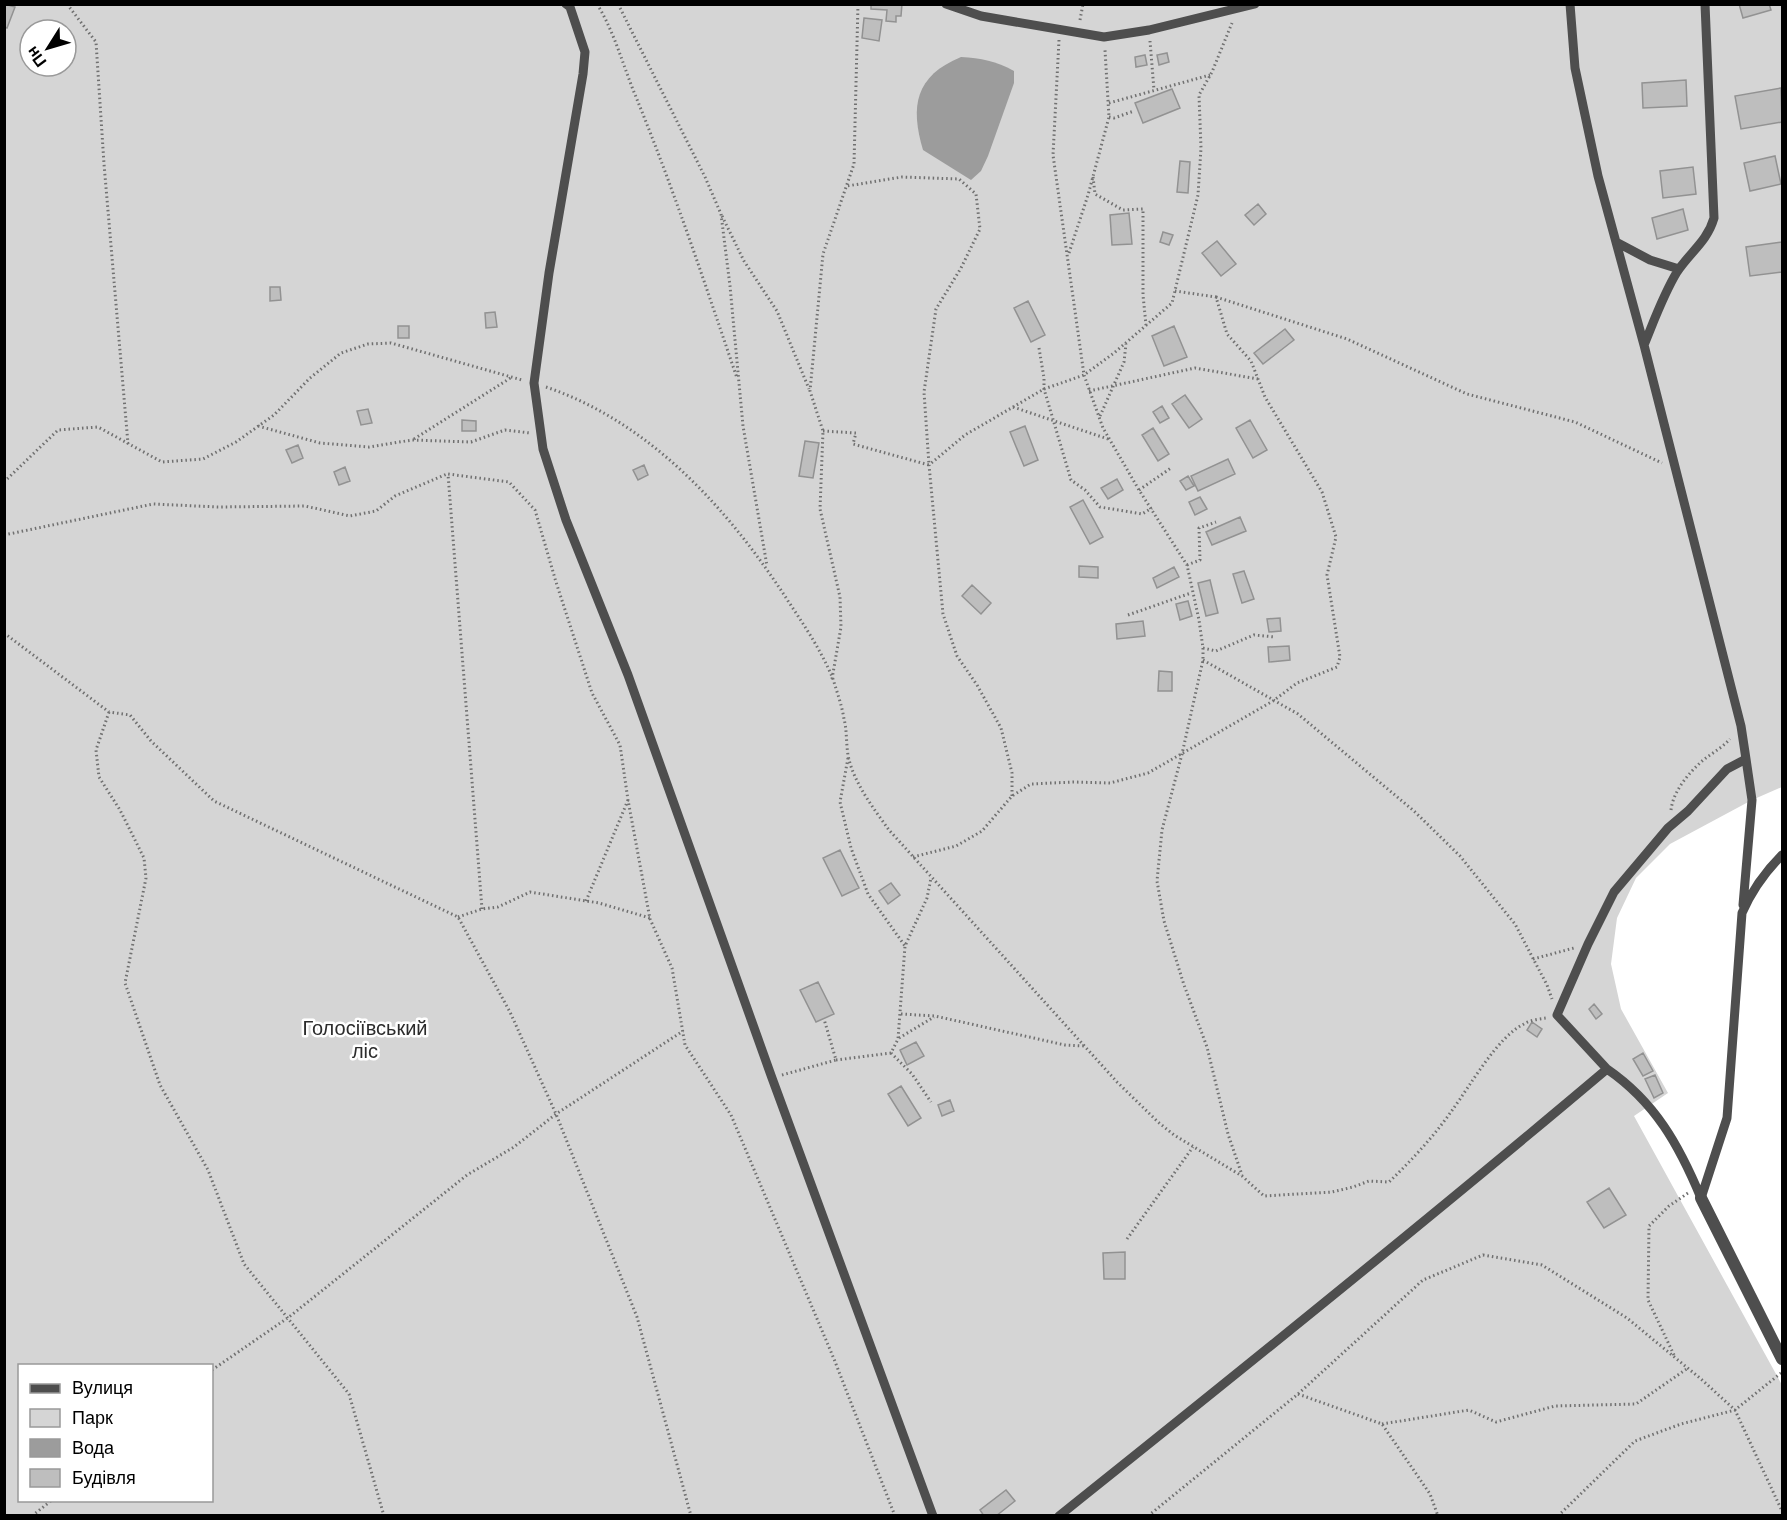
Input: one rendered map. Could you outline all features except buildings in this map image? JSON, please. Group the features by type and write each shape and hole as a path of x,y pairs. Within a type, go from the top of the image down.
{"street":[{"path":"1699,1192 1782,1359"}],"lane":[{"path":"946,4 981,16 1104,37 1149,30 1255,4"},
{"path":"1570,4 1575,68 1598,176 1644,345 1740,726 1752,800 1727,1118 1699,1192"},
{"path":"1644,345 1669,286 1679,269 1710,231 1714,218 1705,4"},
{"path":"571,5 585,52 549,273 534,383 543,448 567,520 628,675 772,1078 933,1515"},
{"path":"1616,242 1650,260 1679,269"},
{"path":"1699,1192 1682,1153 1650,1106 1627,1082 1607,1069 1557,1015 1614,892 1668,828 1688,811 1726,769 1746,759"},
{"path":"1742,913 1751,892 1782,855"},
{"path":"1059,1515 1260,1355 1607,1069"}],"path":[{"path":"67,4 96,42 128,444"},
{"path":"597,4 608,21 669,178 740,386"},
{"path":"618,4 705,177 744,261 777,311 810,391 823,430 820,509 840,597 841,627 832,678"},
{"path":"810,391 823,254 854,164 858,4"},
{"path":"929,465 965,435 1013,407 1044,389 1084,375 1172,303 1198,195 1201,148 1199,94 1210,75 1237,10"},
{"path":"1060,29 1053,155 1084,375 1109,439 1186,565 1199,620 1203,660 1162,830 1157,881 1164,921 1207,1047 1228,1134 1242,1176"},
{"path":"1149,30 1154,90"},
{"path":"1068,255 1109,117 1104,37"},
{"path":"1109,103 1210,75"},
{"path":"1109,117 1114,118 1134,111"},
{"path":"1093,176 1095,194 1123,210 1143,210 1143,295 1146,325"},
{"path":"846,186 902,177 959,179 976,194 980,229 936,309 924,392 943,614 957,656 977,685 1001,728 1012,773 1012,796"},
{"path":"721,214 743,426 767,568"},
{"path":"1175,291 1216,297 1347,339 1467,394 1575,422 1676,470"},
{"path":"913,857 956,846 982,831 1012,796 1031,784 1110,783 1148,773 1239,718 1274,700 1297,683 1337,668 1340,657 1327,575 1336,537 1322,492 1265,398 1251,361 1227,334 1216,297"},
{"path":"1099,418 1124,362 1126,342"},
{"path":"4,482 58,430 98,427 162,462 203,459 236,442 274,415 310,378 341,353 368,344 391,343 534,383 584,402 612,416 651,443 735,528 767,568 812,638 832,678 845,719 848,757 840,802 850,848 868,894 905,946"},
{"path":"1039,348 1044,389 1071,480 1085,490 1100,507 1142,514 1152,508"},
{"path":"1089,391 1195,368 1258,379"},
{"path":"412,440 513,377"},
{"path":"1013,407 1109,439"},
{"path":"258,426 320,443 369,447 412,440 471,442 505,430 542,434"},
{"path":"823,430 856,433 853,444 929,465"},
{"path":"1139,490 1171,468"},
{"path":"4,535 153,504 218,507 305,506 350,516 376,511 394,496 448,474 509,482 535,510 592,693 620,745 650,918 672,968 686,1045 731,1115 834,1359 895,1515"},
{"path":"448,474 482,909"},
{"path":"1186,565 1200,560 1199,528 1216,522"},
{"path":"1128,615 1191,593"},
{"path":"4,633 110,712 130,715 151,741 213,801 458,917 510,1012 556,1114 637,1317 691,1515"},
{"path":"1203,648 1216,651 1254,635 1275,636"},
{"path":"848,757 865,795 890,830 1117,1082 1158,1122 1192,1147 1210,1155 1242,1176 1264,1196 1332,1192 1369,1181 1389,1182 1405,1167 1453,1109 1506,1038 1523,1024 1557,1015 1547,985 1515,924 1460,856 1414,811 1298,714 1203,660"},
{"path":"110,712 96,750 99,777 120,810 144,858 146,878 125,983 160,1085 208,1170 244,1264 349,1394 384,1515"},
{"path":"1668,828 1672,799 1686,778 1701,762 1722,748 1740,726"},
{"path":"586,901 628,800"},
{"path":"891,1053 898,1039 905,946 927,898 931,878"},
{"path":"458,917 482,909 498,908 530,892 586,901 650,918"},
{"path":"1533,959 1588,944"},
{"path":"901,1014 936,1016 1065,1045 1085,1046"},
{"path":"898,1039 936,1016"},
{"path":"824,1018 836,1060"},
{"path":"213,1369 289,1317 467,1176 514,1147 556,1114 683,1030"},
{"path":"772,1078 836,1060 891,1053"},
{"path":"891,1053 912,1074 931,1102"},
{"path":"1126,1239 1192,1147"},
{"path":"1674,1357 1648,1300 1649,1226 1669,1206 1699,1192"},
{"path":"1148,1515 1298,1394 1422,1280 1483,1255 1542,1265 1627,1318 1688,1368 1735,1410 1782,1512 1778,1515"},
{"path":"1298,1394 1382,1424 1469,1410 1496,1422 1555,1406 1636,1404 1688,1368"},
{"path":"1558,1515 1635,1441 1681,1424 1735,1410 1782,1372"},
{"path":"1382,1424 1430,1494 1438,1515"},
{"path":"32,1515 49,1502"}],"green space":[{"name":"Голосіївський ліс","path":"5,5 1782,5 1782,787 1752,800 1670,844 1636,878 1617,918 1611,964 1621,1009 1668,1093 1634,1116 1782,1385 1782,1515 5,1516"}],"water":[{"path":"961,57 988,61 1014,71 1014,83 988,156 981,171 971,180 923,150 917,120 917,106 925,83 934,73"}]}
